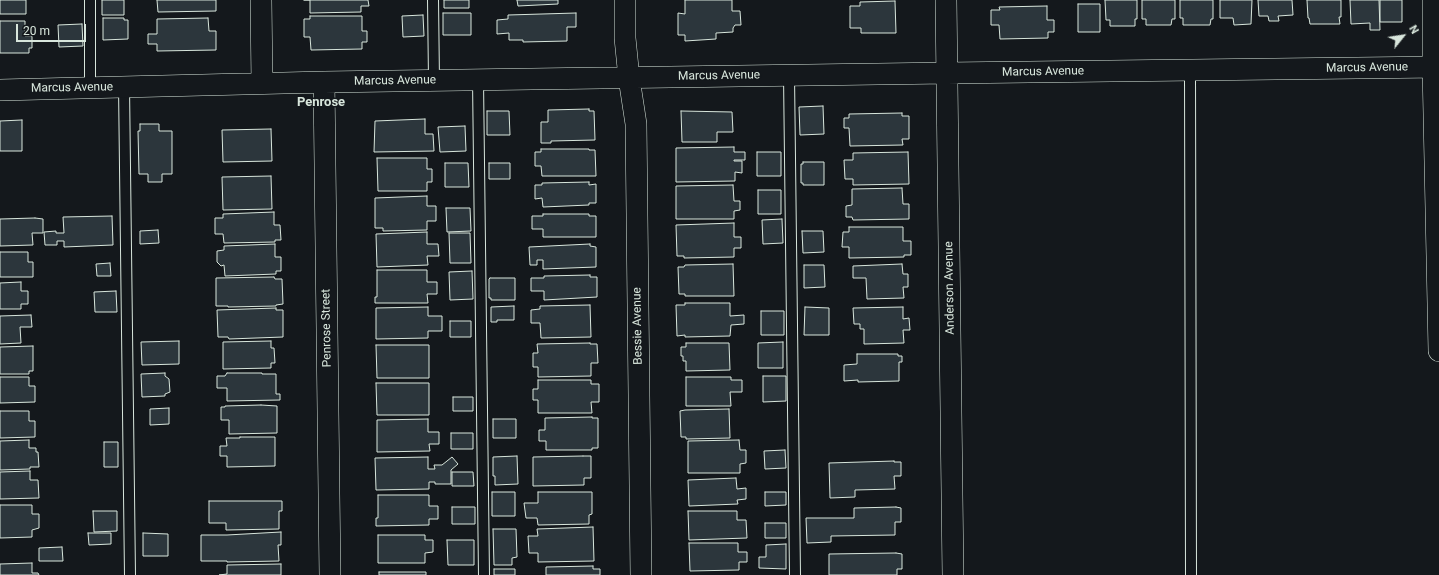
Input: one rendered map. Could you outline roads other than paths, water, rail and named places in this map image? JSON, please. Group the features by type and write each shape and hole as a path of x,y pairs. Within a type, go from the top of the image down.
{"street":[{"path":"261,0 262,83"},
{"name":"Bessie Avenue","path":"625,0 625,38 636,124 641,575"},
{"name":"Anderson Avenue","path":"946,0 953,575"},
{"path":"1433,0 1436,67 1439,351"},
{"name":"Marcus Avenue","path":"0,90 434,80 1436,67"},
{"name":"Penrose Street","path":"324,82 330,575"}],"lane":[{"path":"90,0 90,87"},
{"path":"433,0 434,80"},
{"path":"1190,70 1191,575"},
{"path":"789,75 795,575"},
{"path":"478,80 484,575"},
{"path":"124,86 130,575"}],"district":[{"name":"Penrose","path":"321,103"}]}
